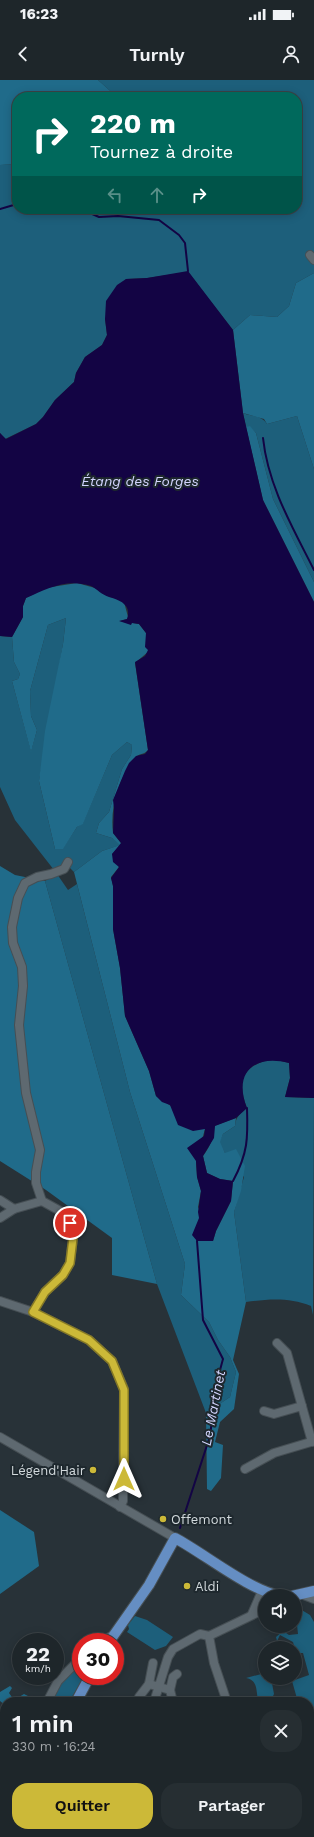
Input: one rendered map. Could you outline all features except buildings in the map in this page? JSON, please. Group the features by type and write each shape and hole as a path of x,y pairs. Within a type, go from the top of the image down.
{"main road":[{"path":"115,1633 150,1585 175,1538 195,1548 259,1589"},
{"path":"302,1594 314,1591"},
{"path":"79,1697 85,1685"}],"street":[{"path":"33,1312 45,1292 63,1275 70,1263 73,1238 70,1223 62,1212 42,1201 36,1183 36,1172 40,1150 26,1093 19,1025 23,986 22,967 13,943 12,927 18,898 25,883 37,876 51,874 66,866"},
{"path":"0,1200 14,1209"},
{"path":"0,1218 14,1209 42,1201"},
{"path":"0,1301 33,1312 89,1340 112,1361 124,1390 124,1479 123,1502 120,1507"},
{"path":"245,1469 274,1453 313,1441 286,1353 277,1343"},
{"path":"264,1411 274,1414 302,1406"},
{"path":"0,1437 175,1538"},
{"path":"302,1596 314,1599"},
{"path":"252,1614 258,1600"},
{"path":"156,1697 168,1657 173,1649 200,1634 209,1636 258,1612"},
{"path":"209,1636 214,1663 224,1697"},
{"path":"139,1697 149,1684 153,1663"},
{"path":"50,1697 62,1677 72,1667"},
{"path":"172,1697 170,1690 173,1677 177,1674"},
{"path":"149,1684 170,1690"}],"shaded area":[{"path":"0,80 98,80 111,92 12,92 12,164 0,165"},
{"path":"98,80 314,80 314,273 296,283 289,306 277,317 250,315 233,330 188,272 147,278 126,279 105,319 107,335 102,345 85,357 76,373 74,382 55,400 36,424 5,439 0,433 0,165 12,164 12,214 302,214 302,92 111,92"},
{"path":"314,273 314,469 297,416 267,424 264,419 243,413 233,330 250,315 277,317 289,306 296,283"},
{"path":"243,413 262,419 267,424 297,416 314,469 314,582 273,499 256,433 250,427 246,427"},
{"path":"250,426 256,433 273,499 314,582 314,602 263,500 246,427"},
{"path":"77,583 95,588 110,597 120,599 124,602 128,617 127,619 120,621 139,624 146,633 149,651 135,663 148,750 145,753 138,755 129,766 120,784 114,803 112,823 113,833 121,845 112,854 119,867 111,877 113,886 113,929 120,968 125,1016 149,1071 156,1096 205,1129 196,1161 197,1177 201,1191 198,1207 213,1241 216,1231 231,1201 233,1181 220,1179 207,1173 203,1156 214,1134 214,1126 236,1118 235,1126 223,1134 220,1142 225,1153 236,1149 245,1166 241,1191 234,1212 246,1302 233,1360 239,1374 234,1409 220,1422 215,1442 223,1445 221,1478 211,1491 207,1489 206,1413 230,1397 236,1372 230,1357 218,1340 209,1322 181,1295 185,1264 130,1092 74,872 102,851 120,845 112,838 96,833 99,823 109,812 122,769 131,755 132,745 127,742 112,755 83,824 77,827 63,849 55,849 39,781 45,731 63,644 66,618 48,625 30,691 31,716 37,730 31,752 12,681 18,679 20,674 14,662 12,637 23,617 23,606 26,598 45,588"},
{"path":"66,618 63,644 39,781 55,849 63,848 77,827 83,823 112,755 127,742 132,745 131,755 122,769 109,812 99,823 96,833 112,838 121,845 102,851 74,872 69,867 54,870 15,820 0,787 0,636 12,637 14,662 20,674 18,679 12,681 31,751 37,730 31,716 30,691 48,625"},
{"path":"0,866 15,875 45,881 157,1284 112,1275 112,1238 46,1190 0,1161"},
{"path":"57,874 68,890 77,884 130,1092 185,1264 181,1295 209,1322 218,1340 230,1357 236,1372 230,1397 206,1413 157,1284 45,881"},
{"path":"273,1059 289,1063 290,1078 285,1097 314,1098 313,1315 311,1306 295,1301 270,1300 246,1302 234,1212 244,1177 225,1153 219,1142 223,1134 235,1126 237,1117 247,1108 242,1089 242,1082 245,1075 255,1065"},
{"path":"0,1510 34,1532 39,1566 0,1594"},
{"path":"302,1610 310,1615 314,1622 314,1697 297,1697 293,1685 302,1685 302,1677 309,1675 302,1653 302,1641 291,1641 280,1635 277,1641 276,1637 281,1633 286,1633 289,1635 302,1633"},
{"path":"135,1616 147,1620 173,1637 166,1646 155,1650 127,1632 129,1629 128,1625"},
{"path":"72,1672 72,1685 79,1685 72,1697 54,1697 60,1685 64,1685 64,1679"},
{"path":"258,1675 258,1685 272,1685 274,1694 272,1697 257,1697 255,1683 246,1678"},
{"path":"10,1686 12,1688 9,1693 12,1697 0,1697 0,1692"},
{"path":"24,1694 30,1697 19,1697"}],"water":[{"name":"Étang des Forges","path":"188,271 233,330 243,413 263,500 314,602 314,1098 285,1097 290,1078 289,1063 266,1061 257,1064 250,1069 245,1076 243,1096 247,1108 236,1118 215,1126 214,1138 203,1156 207,1173 220,1179 233,1181 231,1201 216,1231 213,1241 197,1241 192,1235 199,1218 198,1212 201,1191 197,1177 196,1161 187,1148 204,1136 205,1129 193,1131 178,1125 170,1105 162,1102 156,1096 149,1071 125,1016 120,968 113,929 113,886 111,878 119,867 113,862 112,854 121,843 113,833 113,800 129,763 136,756 145,754 148,750 135,662 145,656 148,650 145,647 146,633 139,624 132,623 131,625 119,621 127,619 128,610 124,604 104,595 91,586 73,583 57,586 26,598 23,606 23,617 12,637 0,636 0,433 6,439 36,424 55,400 74,382 76,373 85,357 102,345 107,335 105,319 106,301 117,285 126,279 147,278"}],"waterway":[{"path":"0,209 12,205"},
{"path":"92,214 99,217 118,216 159,220 179,235 185,243 188,271"},
{"path":"263,438 270,473 282,506 314,570"},
{"name":"Le Martinet","path":"233,1181 242,1162 246,1145 247,1108"},
{"name":"Le Martinet","path":"180,1528 210,1436 217,1381 223,1359 203,1320 197,1241"}],"place":[{"name":"Légend'Hair","path":"93,1470"},
{"name":"Offemont","path":"163,1519"},
{"name":"Aldi","path":"187,1586"}],"route":[{"path":"70,1223 73,1238 70,1263 63,1275 45,1292 33,1312 89,1340 112,1361 124,1390 124,1479"}]}
